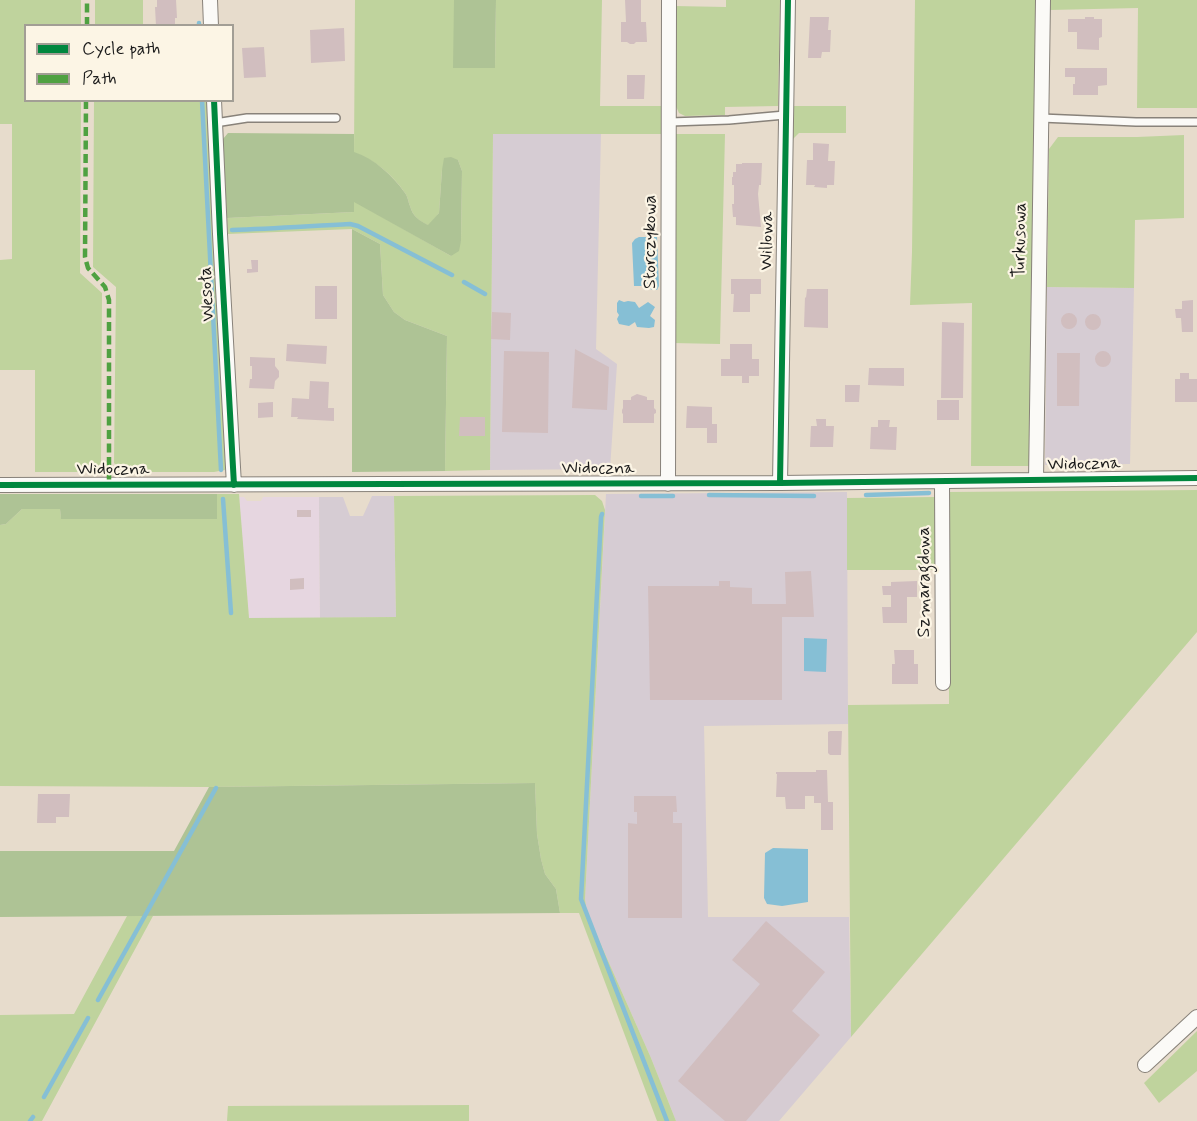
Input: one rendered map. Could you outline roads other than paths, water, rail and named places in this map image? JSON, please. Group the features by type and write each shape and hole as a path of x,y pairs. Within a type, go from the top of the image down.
{"street":[{"path":"210,0 211,24"},
{"name":"Storczykowa","path":"668,484 669,0"},
{"name":"Willowa","path":"780,483 788,0"},
{"name":"Turkusowa","path":"1036,480 1042,0"},
{"name":"Wesoła","path":"214,102 234,485"},
{"name":"Widoczna","path":"0,485 668,484 1197,478"},
{"name":"Szmaragdowa","path":"942,482 943,683"},
{"path":"1145,1065 1197,1017"}],"lane":[{"path":"670,122 785,115"},
{"path":"215,123 247,118 336,118"},
{"path":"1041,118 1197,122"}],"water":[{"path":"639,237 657,237 659,286 657,290 646,286 634,286 632,243"},
{"path":"619,300 635,302 639,308 648,302 655,307 650,316 655,320 654,327 637,327 635,322 629,326 619,324 617,303"},
{"path":"804,638 827,639 826,672 804,671"},
{"path":"773,848 808,849 808,902 782,906 767,904 764,898 765,853"}],"waterway":[{"path":"202,102 221,470"},
{"path":"232,230 350,224 452,275"},
{"path":"464,282 485,294"},
{"path":"866,495 929,493"},
{"path":"709,495 814,496"},
{"path":"641,496 673,496"},
{"path":"223,499 231,613"},
{"path":"602,514 581,899 667,1121"},
{"path":"98,1000 216,788"},
{"path":"44,1097 88,1018"},
{"path":"30,1121 33,1117"}]}
